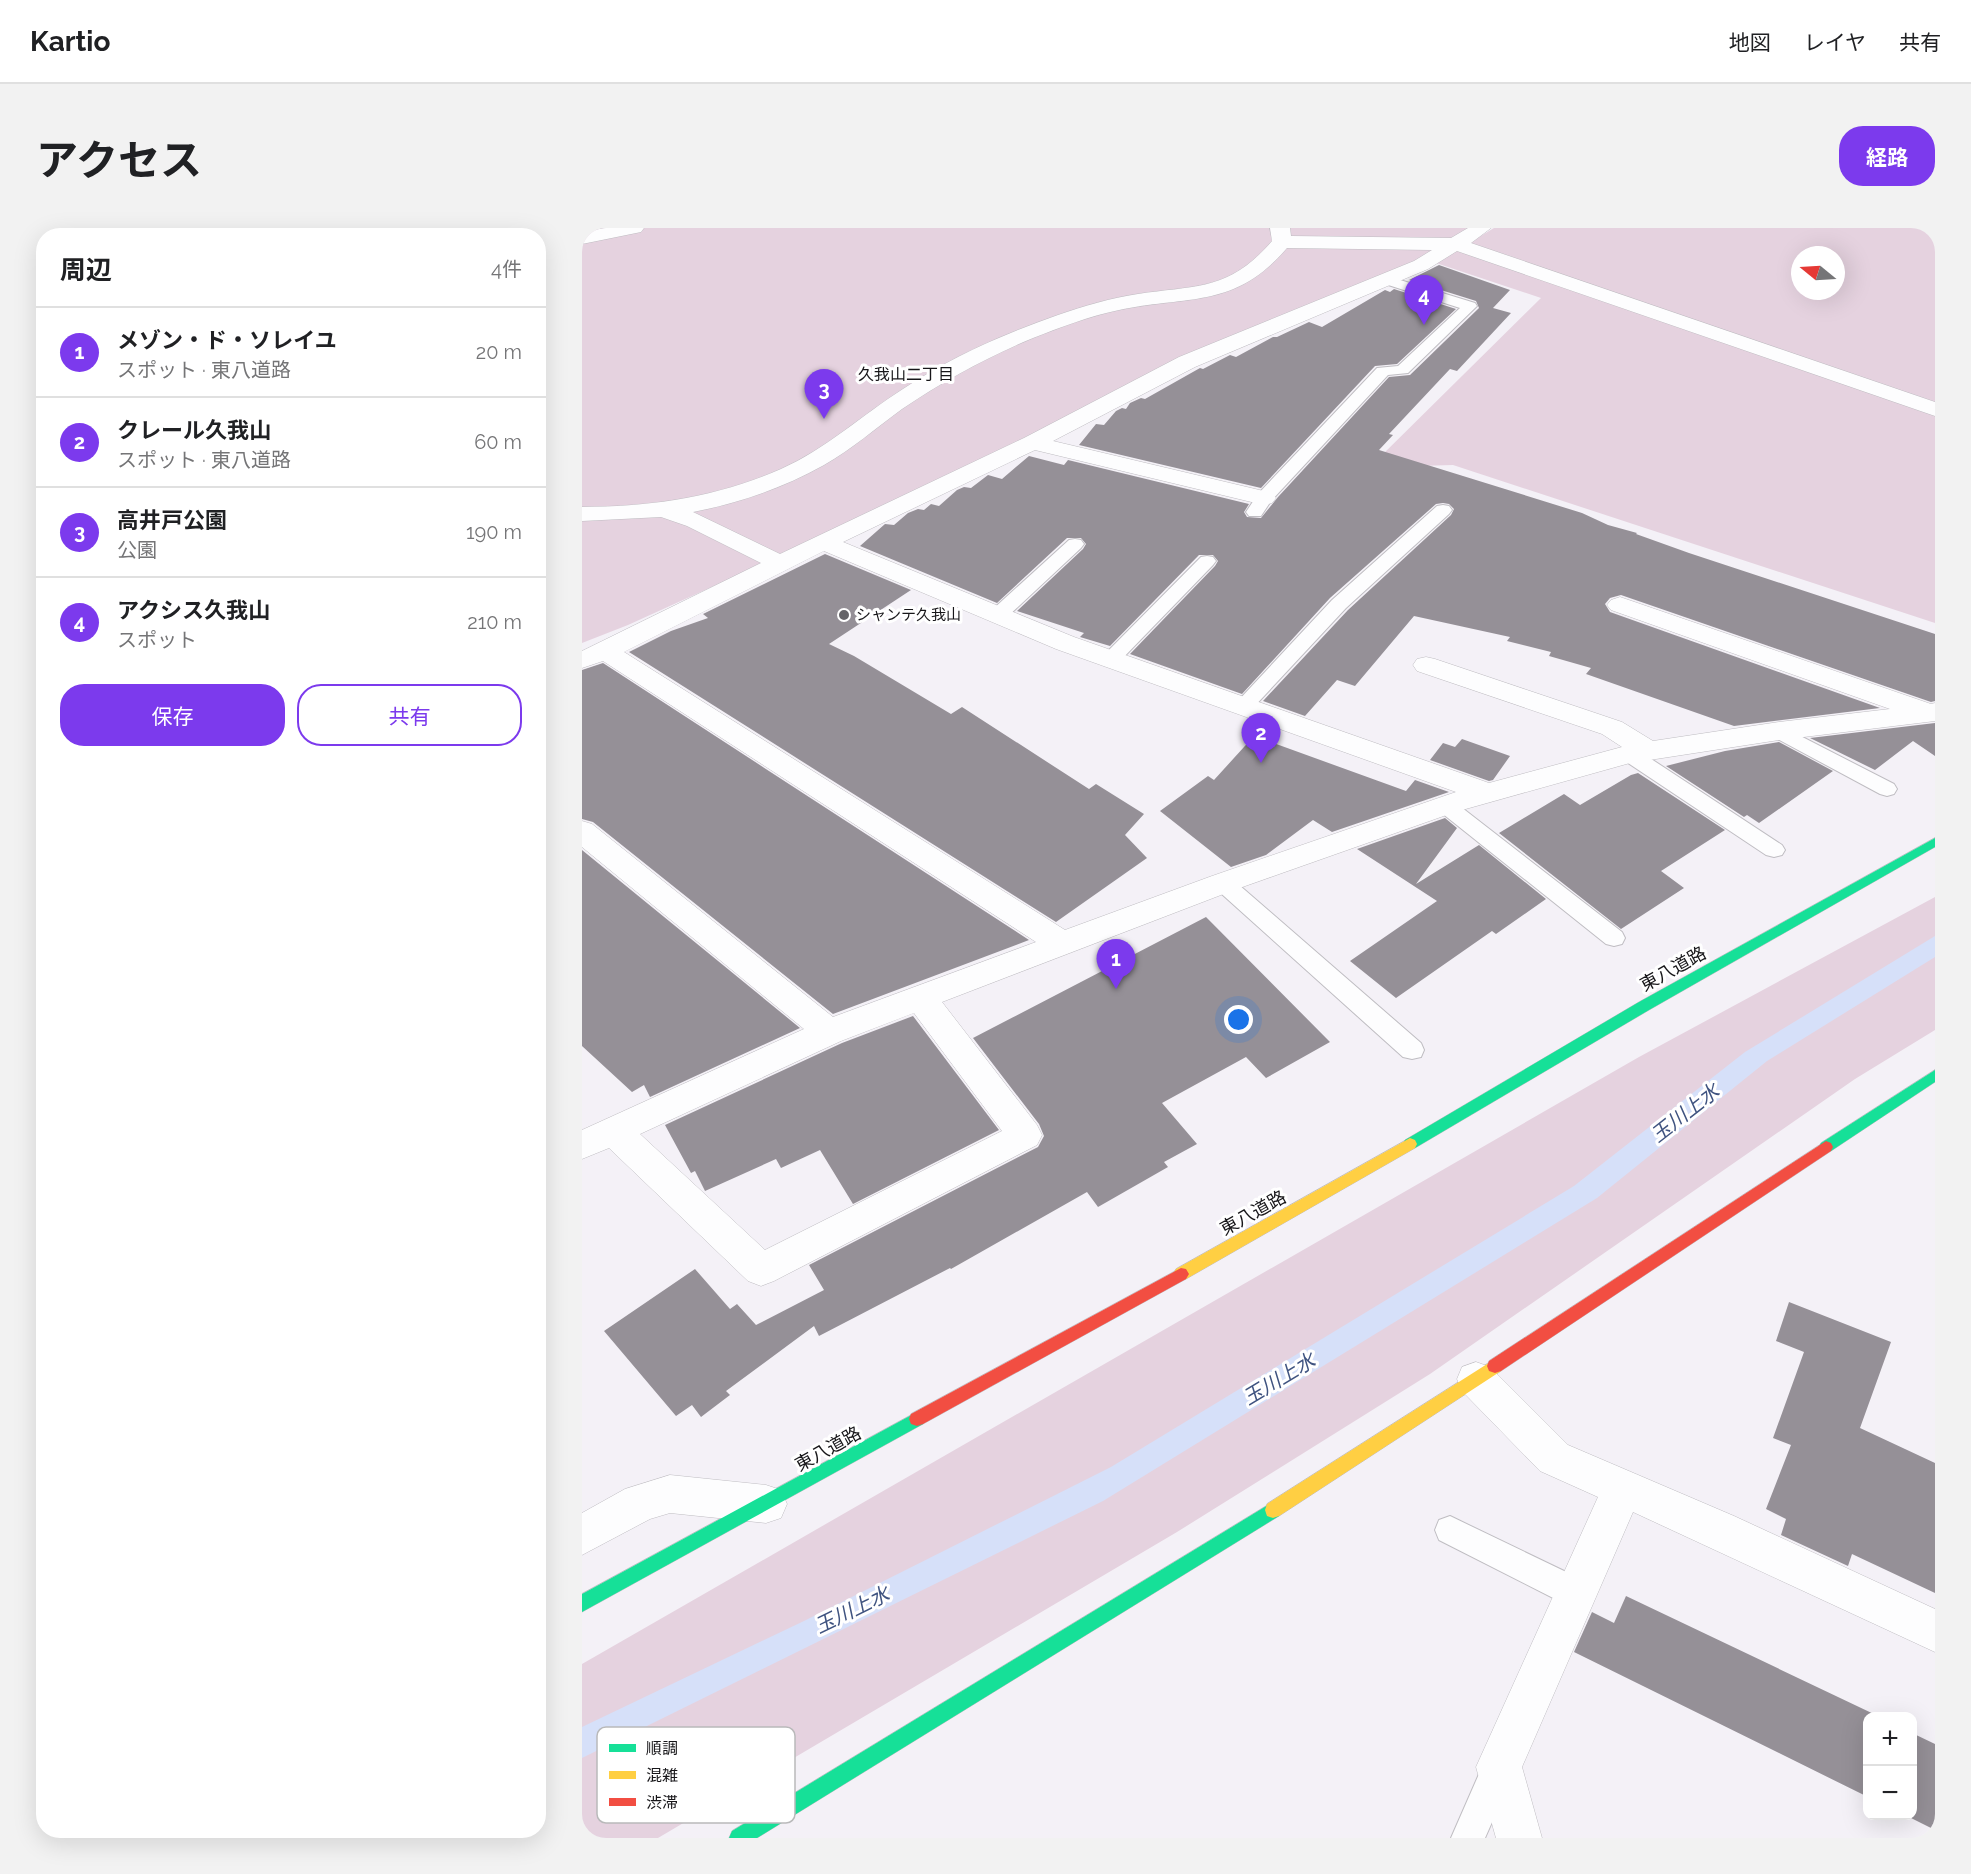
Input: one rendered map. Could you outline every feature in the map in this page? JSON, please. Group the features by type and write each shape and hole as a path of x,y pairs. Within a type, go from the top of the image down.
{"main road":[{"name":"東八道路","path":"582,1603 766,1504 1283,1218 1644,1006 1935,842"},
{"path":"795,1804 1330,1475 1935,1075"},
{"path":"739,1838 763,1823"}],"street":[{"path":"582,238 634,228"},
{"path":"593,656 823,542 1032,443 1187,362 1421,265 1481,228"},
{"path":"582,514 608,515 664,510 718,500 817,460 914,392 1008,341 1091,310 1124,302 1214,289 1242,279 1266,261 1281,235 1456,244 1935,409"},
{"path":"1032,443 1259,505"},
{"path":"664,510 706,526 780,563"},
{"path":"823,542 1065,643 1487,793"},
{"path":"1620,605 1932,712"},
{"path":"593,656 1063,944"},
{"path":"1426,666 1612,728 1638,753"},
{"path":"582,1145 829,1032 1223,883 1445,805 1638,753 1779,731 1932,712"},
{"path":"582,831 829,1032"},
{"path":"614,1131 761,1270 1025,1135 921,999"},
{"path":"1476,1379 1554,1458 1935,1631"},
{"path":"1519,1838 1499,1767 1623,1488"},
{"path":"582,1535 640,1503 670,1494 766,1504"}],"lane":[{"path":"1259,505 1383,371 1402,370 1470,306 1387,280"},
{"path":"1244,706 1339,604 1443,510"},
{"path":"999,614 1075,544"},
{"path":"1111,659 1207,561"},
{"path":"1779,731 1887,789"},
{"path":"1638,753 1774,850"},
{"path":"1445,805 1614,938"},
{"path":"1223,883 1412,1050"},
{"path":"1450,1530 1576,1593"},
{"path":"1468,1838 1499,1767"}],"shaded area":[{"path":"582,228 1471,228 1412,265 1127,388 857,521 628,625 582,643"},
{"path":"1494,228 1935,228 1935,623 1453,465 1417,466 1377,460 1541,298 1436,263"},
{"path":"1935,897 1935,1030 1855,1079 1430,1374 1177,1532 795,1757 795,1727 597,1727 597,1823 683,1823 658,1838 582,1838 582,1664 1639,1057"}],"water":[{"name":"玉川上水","path":"1935,936 1935,957 1767,1061 1597,1198 1103,1501 645,1727 597,1727 597,1751 582,1758 582,1727 804,1621 1111,1467 1574,1186 1745,1052"}],"building":[{"path":"1439,265 1510,290 1493,308 1511,313 1457,371 1450,369 1389,434 1393,435 1379,450 1582,513 1608,525 1637,533 1689,553 1935,634 1935,701 1931,702 1621,595 1610,598 1605,604 1610,612 1880,708 1734,726 1586,674 1591,668 1549,656 1551,652 1507,641 1510,637 1414,616 1355,686 1337,680 1305,716 1263,701 1348,610 1451,515 1454,509 1449,504 1443,503 1436,504 1330,598 1242,694 1130,654 1215,566 1218,561 1213,555 1199,555 1110,646 1080,637 1084,633 1017,611 1083,549 1086,544 1081,538 1067,538 997,603 860,546 885,524 894,525 908,513 918,509 924,510 931,504 939,506 957,490 964,487 971,488 988,475 1002,479 1029,456 1064,465 1068,460 1249,504 1244,512 1247,517 1261,518 1389,377 1410,375 1479,308 1476,301 1409,280"},
{"path":"1394,289 1456,309 1397,364 1375,366 1261,488 1079,445 1096,424 1104,425 1116,411 1126,409 1130,403 1141,398 1145,399 1200,368 1203,369 1230,355 1236,357 1273,337 1309,322 1322,327 1385,290 1390,292"},
{"path":"825,554 911,590 829,644 854,656 951,714 962,707 1089,789 1096,784 1144,814 1125,835 1147,858 1056,922 629,652 671,631 708,618 703,614"},
{"path":"603,663 1029,940 833,1014 593,822 582,819 582,670"},
{"path":"1935,723 1935,756 1913,741 1875,770 1810,738"},
{"path":"1254,736 1406,791 1415,780 1449,792 1332,832 1313,820 1266,855 1231,867 1160,811 1208,776 1214,780"},
{"path":"1462,739 1510,756 1493,780 1489,781 1430,760 1443,743 1455,747"},
{"path":"1779,742 1833,771 1759,823 1747,815 1744,817 1666,766 1725,751"},
{"path":"1638,773 1725,830 1661,871 1684,888 1621,929 1499,833 1564,794 1580,805"},
{"path":"1445,818 1457,828 1416,884 1479,845 1546,899 1496,934 1492,931 1396,998 1350,961 1437,901 1357,849"},
{"path":"582,850 800,1028 650,1097 644,1085 632,1092 582,1046"},
{"path":"1206,917 1330,1042 1266,1078 1246,1057 1162,1103 1197,1144 1164,1162 1168,1167 1098,1207 1087,1192 951,1269 819,1336 814,1326 726,1391 730,1395 701,1417 692,1405 676,1416 604,1331 695,1269 730,1309 737,1304 756,1325 824,1290 809,1265 1038,1147 1044,1136 1039,1124 973,1038"},
{"path":"913,1016 999,1130 853,1204 820,1150 781,1168 776,1159 705,1191 695,1171 691,1173 665,1125 842,1043"},
{"path":"1789,1302 1891,1342 1860,1428 1935,1463 1935,1593 1852,1554 1848,1566 1781,1535 1786,1519 1766,1509 1791,1445 1773,1438 1804,1352 1776,1341"},
{"path":"1626,1596 1870,1712 1863,1712 1863,1795 1574,1652 1592,1612 1614,1623"},
{"path":"1917,1735 1935,1744 1935,1830 1915,1820 1917,1820"}],"traffic: fast":[{"path":"1410,1144 1644,1006 1935,842"},
{"path":"1826,1147 1935,1075"},
{"path":"582,1603 917,1419"},
{"path":"795,1804 1273,1510"},
{"path":"739,1838 763,1823"}],"traffic: slow":[{"path":"1181,1274 1410,1144"},
{"path":"1273,1510 1495,1366"}],"traffic: jam":[{"path":"1495,1366 1826,1147"},
{"path":"917,1419 1181,1274"}],"place":[{"name":"アクシス久我山","path":"1424,325"},
{"name":"高井戸公園","path":"824,419"},
{"name":"シャンテ久我山","path":"844,615"},
{"name":"クレール久我山","path":"1261,763"},
{"name":"メゾン・ド・ソレイユ","path":"1116,989"}],"district":[{"name":"久我山二丁目","path":"906,374"}]}
